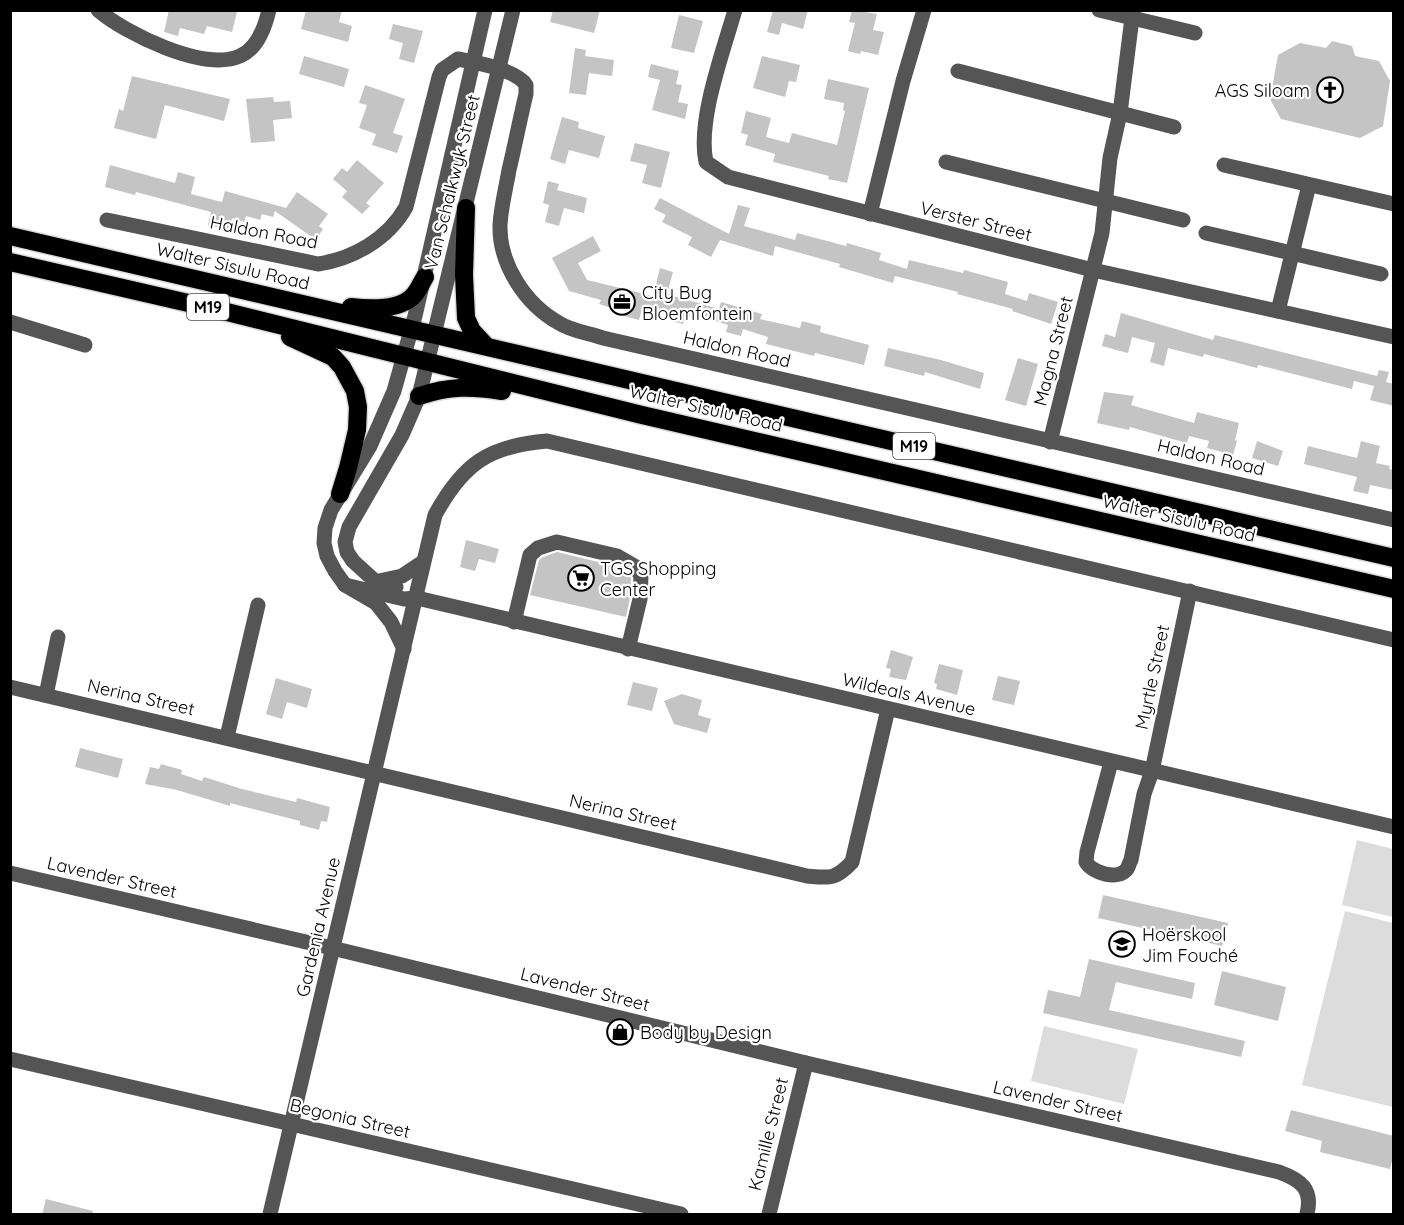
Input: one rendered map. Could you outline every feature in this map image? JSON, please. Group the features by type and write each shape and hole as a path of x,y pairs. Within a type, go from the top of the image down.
{"highway":[{"path":"466,208 464,275 466,318 472,331 486,346"},
{"name":"Walter Sisulu Road","path":"10,236 1394,558"},
{"name":"Walter Sisulu Road","path":"10,262 223,311 642,415 1394,589"},
{"path":"292,302 356,308 400,304 412,297 425,277"},
{"path":"223,311 301,340 333,357 342,367 355,391 358,407 357,430 340,494"},
{"path":"419,396 453,387 483,388 642,415"}],"street":[{"path":"98,10 109,20 140,38 183,54 227,60 242,56 254,46 267,22 269,10"},
{"name":"Van Schalkwyk Street","path":"412,328 485,10"},
{"name":"Van Schalkwyk Street","path":"428,362 513,10"},
{"name":"Verster Street","path":"735,10 703,133 706,162 728,177 1093,270 1394,337"},
{"path":"870,214 903,81 924,10"},
{"path":"1099,10 1132,14 1195,33"},
{"name":"Magna Street","path":"1050,442 1102,233 1110,158 1120,113 1132,14"},
{"name":"Haldon Road","path":"107,220 318,264 335,262 384,235 398,221 406,207 438,77 442,70 458,59 473,62 518,76 526,85 503,200 500,226 503,247 507,262 523,291 542,312 561,324 603,338 1394,520"},
{"path":"957,71 1174,127"},
{"path":"946,162 1183,220"},
{"path":"1224,165 1394,204"},
{"path":"1278,311 1309,184"},
{"path":"1206,233 1381,274"},
{"path":"10,322 85,345"},
{"path":"404,649 392,622 376,603 345,585 327,556 324,543 325,528 331,510 365,455 383,419 412,328"},
{"path":"417,598 405,590 376,582 353,561 347,552 345,542 349,527 402,435 419,396 428,362"},
{"path":"417,598 435,515 448,491 467,469 491,453 516,444 547,441 1394,640"},
{"path":"514,622 530,555 538,548 557,542 597,551 625,560 636,567 641,576 640,599 628,649"},
{"path":"376,582 402,576 423,562"},
{"path":"345,585 404,599 417,598"},
{"name":"Myrtle Street","path":"1112,762 1086,862 1093,870 1120,874 1128,869 1144,794 1152,771 1190,591"},
{"name":"Wildeals Avenue","path":"417,598 1394,827"},
{"name":"Gardenia Avenue","path":"270,1215 417,598"},
{"path":"227,737 258,605"},
{"path":"46,695 58,637"},
{"name":"Nerina Street","path":"10,687 807,876 830,878 841,874 852,862 888,709"},
{"name":"Lavender Street","path":"10,873 332,948 806,1063 1279,1172 1300,1182 1306,1189 1308,1209"},
{"name":"Begonia Street","path":"10,1059 681,1215"},
{"name":"Kamille Street","path":"769,1215 806,1063"}],"shaded area":[{"path":"1357,840 1393,849 1393,917 1342,905"},
{"path":"1345,911 1393,923 1393,1107 1302,1085"},
{"path":"1044,1026 1138,1049 1124,1104 1031,1081"}],"building":[{"path":"169,10 231,10 237,12 232,32 207,26 204,34 180,28 178,36 164,32"},
{"path":"306,10 342,10 339,22 352,26 348,42 301,29"},
{"path":"553,10 600,10 594,33 550,22"},
{"path":"773,10 808,10 803,29 782,23 779,35 767,32"},
{"path":"852,10 877,14 873,30 884,32 878,55 848,51 855,23 849,22"},
{"path":"679,15 703,21 694,53 671,48"},
{"path":"393,24 423,31 414,63 399,59 403,43 389,39"},
{"name":"AGS Siloam","path":"1332,41 1352,46 1355,56 1379,61 1390,81 1383,126 1360,138 1281,119 1270,99 1278,55 1300,43 1326,48"},
{"path":"575,48 586,50 585,56 614,60 612,76 589,73 586,95 569,93"},
{"path":"304,56 349,69 344,87 299,74"},
{"path":"762,56 800,65 796,82 789,81 785,97 753,88"},
{"path":"651,64 679,71 676,84 682,85 678,102 688,104 685,119 652,110 660,80 648,77"},
{"path":"132,76 230,99 224,121 165,105 156,139 114,128 119,109 123,111"},
{"path":"828,79 869,88 847,183 828,179 829,176 773,162 775,154 745,145 748,135 741,133 746,111 771,118 766,137 789,143 792,133 837,145 845,111 843,110 844,103 824,99"},
{"path":"365,85 405,99 393,133 403,136 397,153 372,145 376,134 359,128 367,105 359,103"},
{"path":"273,97 274,102 290,101 292,118 273,120 275,141 251,143 246,99"},
{"path":"562,117 579,122 578,128 605,136 599,158 569,150 565,164 550,159"},
{"path":"635,143 670,152 661,188 642,183 647,165 630,161"},
{"path":"357,160 384,183 366,203 370,206 362,214 342,197 347,191 333,179 342,168 347,172"},
{"path":"110,165 175,183 178,172 195,177 191,194 222,202 225,191 286,208 297,192 328,214 319,226 323,229 316,240 275,211 273,217 262,214 260,220 246,216 244,222 232,218 229,230 208,225 211,212 136,192 135,195 105,187"},
{"path":"548,181 559,184 557,190 587,198 584,213 564,208 559,226 545,222 549,205 543,203"},
{"path":"660,198 729,234 738,205 750,208 744,226 795,240 797,233 846,246 847,243 881,253 879,260 907,269 909,260 963,273 964,270 1008,282 1005,294 1027,301 1029,293 1058,302 1051,324 1012,311 1013,309 957,294 958,292 895,276 893,283 839,267 840,264 775,246 773,256 720,240 711,257 688,245 692,237 662,222 666,215 654,209"},
{"path":"593,236 601,251 578,263 587,280 653,296 660,268 673,272 667,294 719,309 721,302 762,314 760,319 800,328 802,321 821,326 820,332 869,345 864,365 766,344 768,337 743,329 741,336 726,332 728,325 699,316 698,318 685,315 683,324 671,321 672,313 643,305 639,320 624,316 624,312 599,304 601,300 569,291 552,258"},
{"path":"1121,313 1213,340 1215,335 1377,376 1379,370 1389,372 1386,382 1394,384 1394,406 1370,400 1374,386 1354,381 1352,389 1258,365 1257,368 1204,354 1203,357 1168,348 1164,366 1150,362 1155,343 1132,337 1128,353 1102,346 1105,334 1115,337"},
{"path":"888,348 984,373 980,389 925,372 924,376 884,366"},
{"path":"1018,358 1038,364 1026,406 1005,400"},
{"path":"1104,392 1134,396 1131,405 1194,423 1197,412 1239,423 1233,455 1207,448 1209,441 1189,436 1187,443 1130,427 1129,430 1097,423"},
{"path":"1257,441 1283,451 1278,466 1252,458"},
{"path":"1361,441 1380,446 1376,463 1390,466 1389,469 1394,470 1394,490 1370,485 1368,494 1353,491 1357,477 1304,464 1308,446 1357,458"},
{"path":"466,540 499,549 495,563 479,559 475,571 460,567"},
{"name":"TGS Shopping Center","path":"557,552 615,566 629,574 630,598 626,617 530,595 539,560"},
{"path":"891,650 913,657 906,680 889,677 891,669 886,668"},
{"path":"939,664 963,670 957,695 936,689 937,684 934,683"},
{"path":"998,676 1020,681 1014,705 992,700"},
{"path":"276,678 312,689 307,708 287,702 282,719 266,714"},
{"path":"633,682 658,688 652,711 627,705"},
{"path":"682,694 702,700 698,715 711,719 707,733 674,724 664,701"},
{"path":"80,748 123,759 118,778 75,767"},
{"path":"161,764 182,770 181,774 202,781 204,777 296,802 297,798 330,807 327,822 321,821 319,830 300,825 300,821 145,784 150,767 159,769"},
{"path":"1103,895 1228,923 1222,946 1098,918"},
{"path":"1089,959 1195,983 1192,999 1116,982 1109,1010 1245,1041 1241,1057 1043,1013 1048,990 1080,997"},
{"path":"1222,971 1286,987 1278,1021 1214,1005"},
{"path":"1291,1110 1394,1136 1394,1153 1390,1169 1320,1152 1322,1141 1285,1131"},
{"path":"46,1199 93,1211 93,1215 42,1215"}],"place":[{"name":"AGS Siloam","path":"1330,90"},
{"name":"City Bug Bloemfontein","path":"622,302"},
{"name":"TGS Shopping Center","path":"581,578"},
{"name":"Hoërskool Jim Fouché","path":"1122,944"},
{"name":"Body by Design","path":"620,1032"}]}
